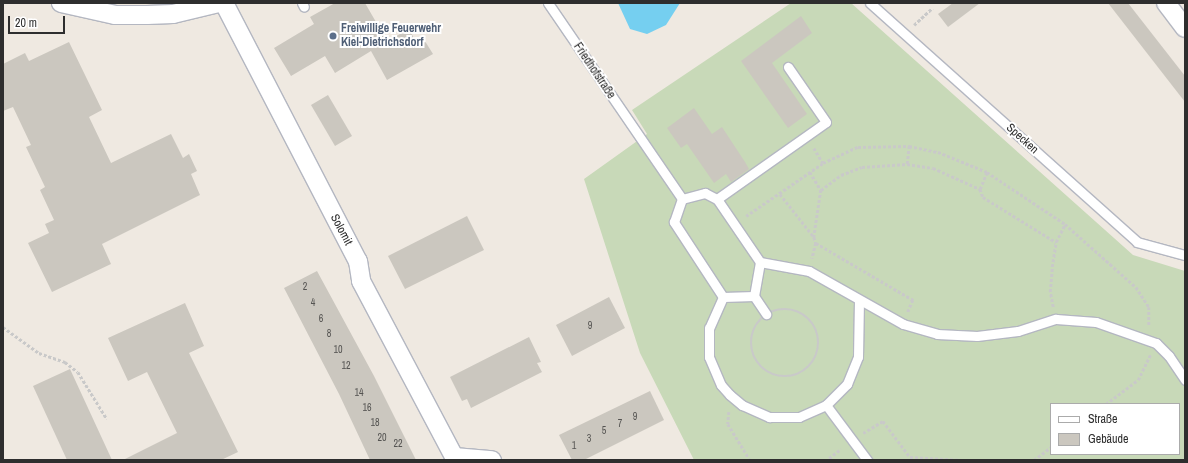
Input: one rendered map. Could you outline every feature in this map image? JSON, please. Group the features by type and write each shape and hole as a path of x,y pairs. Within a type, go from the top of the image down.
{"street":[{"path":"61,3 115,15 173,14 219,3"},
{"name":"Solomit","path":"224,3 358,261 361,281 453,459"},
{"path":"1166,3 1185,28"},
{"path":"453,459 492,460"}],"lane":[{"name":"Friedhofstraße","path":"548,3 640,140 682,199"},
{"name":"Specken","path":"870,3 1137,242 1185,255"},
{"path":"717,199 826,122 788,67"},
{"path":"723,297 674,222 682,199 705,193 717,199 760,262 754,296 766,314"},
{"path":"760,262 809,271 903,324 937,334 977,336 1018,330 1056,319 1096,322 1152,340 1169,356 1185,380"},
{"path":"723,297 754,296"},
{"path":"723,297 710,328 710,357 721,385 730,395 742,405 769,417 799,417 826,405 847,384 858,357 858,300"},
{"path":"826,405 867,460"}],"path":[{"path":"905,34 932,8"},
{"path":"907,164 909,146"},
{"path":"734,224 835,156 858,147 909,146 938,152 987,172 1065,224 1136,287 1149,307 1152,340 1138,380 1107,403"},
{"path":"821,190 841,175 862,167 907,164 933,168 980,189"},
{"path":"810,172 821,190 814,237"},
{"path":"987,172 980,189 983,197 1056,242"},
{"path":"780,194 814,237 816,243 809,271"},
{"path":"1056,319 1050,292 1056,242 1065,224"},
{"path":"816,243 913,300 903,324"},
{"path":"778,309 792,309 805,315 814,324 819,337 819,350 814,362 804,372 793,377 779,378 767,373 757,364 751,352 750,337 756,324 766,314 778,309"},
{"path":"3,327 39,353 65,362 78,372 107,419"},
{"path":"730,395 728,424 750,460"},
{"path":"831,460 829,458 853,440 883,421 910,457 963,460"},
{"path":"1034,460 1050,447"}],"green space":[{"path":"791,3 851,3 1133,255 1185,271 1185,460 694,460 640,353 584,179 647,134 632,110"}],"water":[{"path":"618,3 680,3 666,25 647,34 630,29"}],"building":[{"name":"Freiwillige Feuerwehr Kiel-Dietrichsdorf","path":"335,3 365,3 387,41 409,29 416,42 423,38 433,54 387,80 371,51 335,73 325,56 291,76 274,48 314,24 310,17"},
{"path":"953,3 980,3 948,27 938,14"},
{"path":"1108,3 1128,3 1185,76 1185,102"},
{"path":"801,16 812,33 772,63 807,114 788,128 741,61"},
{"path":"69,42 102,110 89,117 111,163 171,134 183,158 189,154 197,171 191,174 200,195 102,244 111,264 52,292 28,243 49,233 45,224 54,220 40,190 45,187 26,147 31,145 13,107 3,111 3,64 25,53 29,61"},
{"path":"328,95 352,136 335,146 311,105"},
{"path":"694,108 712,134 722,127 749,169 731,182 726,174 714,183 687,144 681,148 667,128"},
{"path":"467,216 484,250 405,289 388,256"},
{"path":"317,271 374,376 416,460 370,460 339,394 284,288"},
{"path":"609,297 625,328 572,356 556,325"},
{"path":"185,303 204,346 189,353 238,452 221,460 123,460 177,433 147,372 128,381 108,338"},
{"path":"529,337 541,362 537,363 542,372 471,408 467,399 462,401 450,377"},
{"path":"70,369 112,460 67,460 33,386"},
{"path":"650,391 664,420 584,460 572,460 559,435"}],"place":[{"name":"Freiwillige Feuerwehr Kiel-Dietrichsdorf","path":"333,36"}]}
